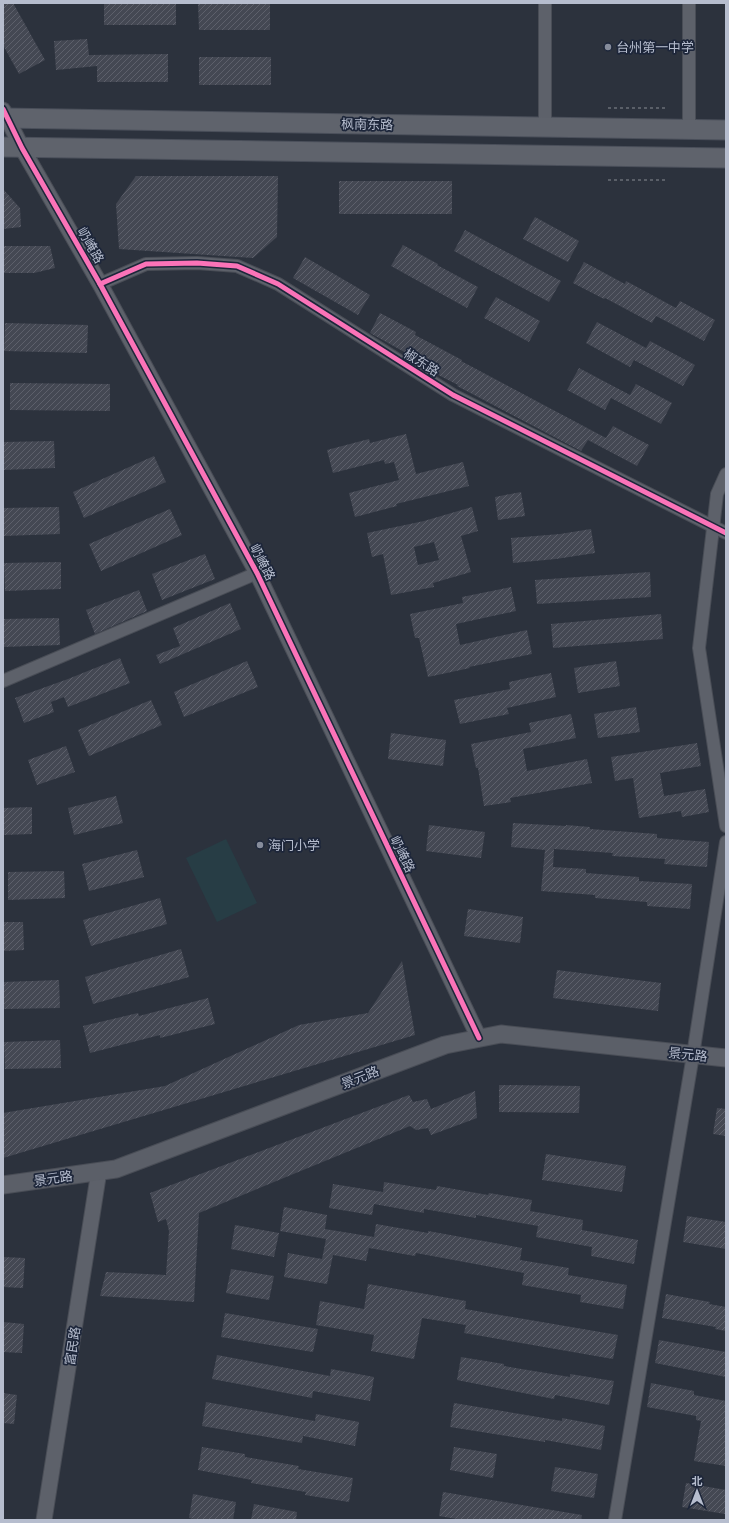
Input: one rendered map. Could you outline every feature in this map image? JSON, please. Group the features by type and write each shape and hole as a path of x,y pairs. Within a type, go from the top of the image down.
{"main road":[{"name":"枫南东路","path":"5,115 726,130"},
{"path":"3,147 726,158"},
{"name":"景元路","path":"3,1185 116,1169 445,1045 500,1034 726,1058"}],"street":[{"path":"545,3 545,127"},
{"path":"689,3 689,129"},
{"name":"屷崦路","path":"5,115 22,148 100,284 257,573 479,1038"},
{"name":"椒东路","path":"100,284 146,264 197,263 237,266 278,284 453,395 726,533"},
{"path":"726,474 717,494 699,648 726,826"},
{"path":"3,681 257,573"},
{"path":"615,1520 693,1055 726,842"},
{"name":"富民路","path":"44,1520 99,1171"}],"path":[{"path":"608,108 665,108"},
{"path":"608,180 668,180"}],"shaded area":[{"path":"226,839 257,903 217,922 186,858"}],"building":[{"path":"3,3 13,3 45,60 19,74 3,45"},
{"path":"104,3 176,3 176,25 104,25"},
{"path":"198,3 270,3 270,30 199,30"},
{"path":"87,39 89,55 168,54 168,82 97,82 97,66 56,70 54,41"},
{"path":"199,57 271,57 271,85 199,85"},
{"path":"136,176 278,176 277,237 253,258 119,249 116,204"},
{"path":"339,181 452,181 452,214 339,214"},
{"path":"3,189 20,208 21,227 3,229"},
{"path":"535,217 579,241 568,262 523,239"},
{"path":"465,230 561,281 549,302 454,251"},
{"path":"403,245 478,287 467,308 391,266"},
{"path":"3,246 50,246 55,268 34,273 3,273"},
{"path":"305,257 370,295 358,315 293,278"},
{"path":"584,262 625,284 626,281 676,308 680,301 715,320 704,341 656,316 652,323 573,283"},
{"path":"496,297 540,321 529,342 484,318"},
{"path":"380,313 416,332 415,335 462,360 461,361 606,438 613,426 649,445 637,466 588,440 581,451 417,364 415,362 417,359 370,333"},
{"path":"597,322 646,348 650,341 695,365 683,386 634,360 630,367 586,343"},
{"path":"5,323 88,325 87,353 4,351"},
{"path":"579,368 630,395 636,384 672,403 661,424 611,398 605,410 567,390"},
{"path":"10,383 110,384 110,411 10,410"},
{"path":"406,434 416,474 463,462 469,486 396,504 397,506 355,517 349,493 399,480 394,462 385,464 384,460 333,473 327,450 369,439 370,443"},
{"path":"54,441 55,468 3,470 3,442"},
{"path":"154,456 166,482 84,518 73,492"},
{"path":"521,492 525,516 498,520 495,497"},
{"path":"59,507 60,534 3,536 3,508"},
{"path":"472,507 478,531 461,536 471,572 433,583 434,587 391,595 383,554 372,557 367,533 424,521","holes":["434,542 439,560 418,565 414,547"]},
{"path":"170,509 182,535 101,571 89,544"},
{"path":"591,529 595,553 556,559 513,563 511,538 560,534"},
{"path":"205,554 215,579 162,600 152,574"},
{"path":"61,562 61,589 5,591 4,563"},
{"path":"650,572 651,597 537,604 535,580"},
{"path":"511,587 516,611 456,624 460,645 527,630 532,654 428,677 419,638 415,638 410,614 463,603 462,597"},
{"path":"139,590 147,611 95,634 86,610"},
{"path":"230,603 241,629 160,664 156,655 180,646 173,628"},
{"path":"661,614 663,639 553,648 551,624"},
{"path":"59,618 60,645 3,647 3,619"},
{"path":"120,658 130,683 68,707 64,697 51,702 54,712 24,723 15,698"},
{"path":"247,661 258,687 184,717 174,692"},
{"path":"616,661 620,686 578,693 574,668"},
{"path":"551,673 556,697 507,708 509,714 460,724 454,700 510,689 509,682"},
{"path":"151,700 162,725 89,756 78,730"},
{"path":"636,707 640,732 598,738 594,714"},
{"path":"571,714 576,738 523,749 527,771 587,759 592,783 510,798 511,802 484,806 478,768 476,768 471,744 531,732 529,723"},
{"path":"391,733 446,740 443,766 388,759"},
{"path":"697,743 701,766 660,773 664,796 705,789 709,812 682,817 681,811 639,818 633,778 615,781 611,757"},
{"path":"66,746 75,772 37,785 28,760"},
{"path":"116,796 123,823 74,835 68,808"},
{"path":"32,807 32,834 3,835 3,808"},
{"path":"513,823 590,827 590,829 657,834 657,838 709,842 707,867 664,864 665,859 612,856 613,853 554,849 553,867 586,869 586,873 639,877 639,881 692,884 690,909 647,906 647,902 595,898 595,895 541,891 545,850 511,847"},
{"path":"429,825 485,832 481,858 426,851"},
{"path":"137,850 144,877 89,891 82,864"},
{"path":"64,871 65,898 8,900 8,872"},
{"path":"160,898 167,924 91,946 83,920"},
{"path":"468,909 523,917 520,943 464,936"},
{"path":"3,922 23,922 24,950 3,951"},
{"path":"181,949 189,977 93,1004 85,977"},
{"path":"402,961 415,1035 3,1158 3,1113 165,1086 299,1025 368,1013"},
{"path":"557,970 661,983 658,1011 553,998"},
{"path":"59,980 60,1008 3,1009 3,982"},
{"path":"208,998 215,1024 160,1038 160,1035 90,1053 83,1026 138,1013 139,1016"},
{"path":"60,1040 61,1068 5,1069 4,1042"},
{"path":"499,1085 580,1086 579,1113 499,1112"},
{"path":"475,1091 477,1118 431,1135 428,1128 416,1130 410,1126 199,1213 194,1302 100,1296 106,1272 166,1275 169,1231 166,1219 158,1222 150,1193 409,1095 413,1102 427,1099 431,1109"},
{"path":"717,1108 726,1109 726,1136 713,1134"},
{"path":"546,1154 626,1166 622,1192 542,1180"},
{"path":"384,1182 436,1190 437,1186 488,1195 489,1193 532,1200 530,1211 583,1220 582,1230 638,1240 634,1264 591,1256 592,1247 536,1237 538,1226 476,1215 476,1218 424,1209 424,1213 374,1204 372,1215 329,1208 333,1184 383,1192"},
{"path":"284,1207 327,1215 325,1229 374,1237 376,1224 428,1233 428,1231 522,1248 520,1260 569,1268 568,1275 627,1285 623,1309 580,1302 581,1295 522,1285 524,1273 416,1253 415,1256 369,1248 366,1261 333,1255 327,1284 284,1277 288,1253 322,1259 326,1239 280,1231"},
{"path":"687,1216 726,1222 726,1249 683,1242"},
{"path":"235,1225 279,1233 274,1257 231,1249"},
{"path":"3,1257 25,1258 23,1288 3,1287"},
{"path":"231,1269 274,1276 269,1300 226,1293"},
{"path":"368,1284 466,1301 465,1309 618,1335 613,1359 464,1333 466,1325 422,1318 414,1359 371,1351 374,1335 316,1325 320,1301 364,1309"},
{"path":"666,1294 710,1302 709,1304 726,1307 726,1331 715,1329 716,1327 662,1318"},
{"path":"225,1313 318,1329 313,1352 221,1337"},
{"path":"3,1322 24,1324 22,1353 3,1352"},
{"path":"659,1340 726,1352 726,1377 655,1363"},
{"path":"217,1355 330,1376 331,1369 374,1377 370,1401 313,1391 312,1398 212,1379"},
{"path":"461,1357 570,1377 570,1374 614,1381 609,1405 555,1395 554,1399 457,1380"},
{"path":"651,1383 694,1391 694,1395 726,1401 726,1466 694,1461 701,1421 696,1420 696,1416 647,1407"},
{"path":"3,1393 17,1395 14,1424 3,1423"},
{"path":"206,1402 315,1421 316,1414 359,1422 355,1446 303,1436 302,1443 202,1426"},
{"path":"454,1403 562,1421 562,1418 605,1426 601,1450 545,1440 545,1442 450,1427"},
{"path":"202,1447 245,1454 245,1457 299,1466 298,1469 353,1478 349,1502 305,1495 306,1492 251,1483 252,1480 198,1470"},
{"path":"454,1447 497,1454 493,1478 450,1470"},
{"path":"555,1467 598,1474 594,1498 551,1491"},
{"path":"686,1483 726,1490 725,1514 682,1507"},
{"path":"443,1492 582,1515 581,1520 463,1520 439,1516"},
{"path":"193,1494 236,1502 233,1520 199,1520 189,1518"},
{"path":"254,1504 297,1512 296,1520 251,1520"}],"cycle path":[{"path":"3,109 22,148 100,284 257,573 479,1038"},
{"path":"100,284 146,264 197,263 237,266 278,284 453,395 726,533"}],"place":[{"name":"台州第一中学","path":"608,47"},
{"name":"海门小学","path":"260,845"}]}
